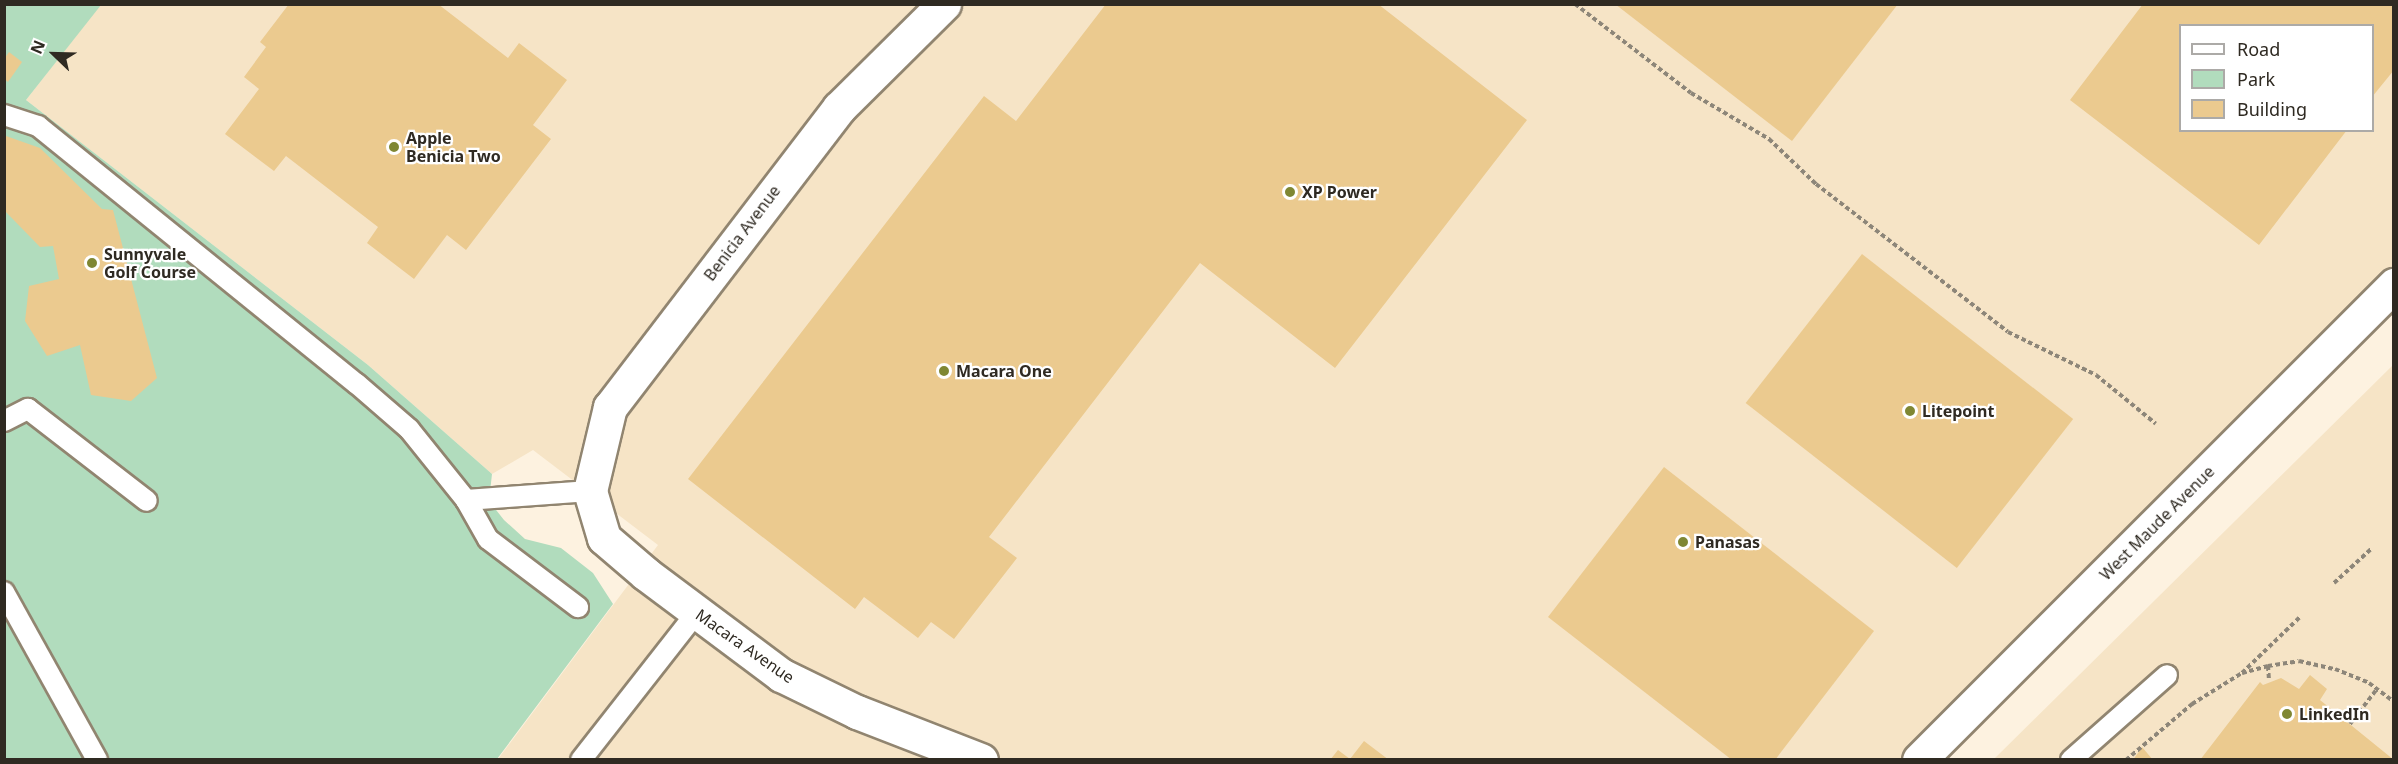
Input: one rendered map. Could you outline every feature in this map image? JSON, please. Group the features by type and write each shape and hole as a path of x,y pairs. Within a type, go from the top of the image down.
{"street":[{"name":"Benicia Avenue","path":"590,490 610,407 839,108 944,4"},
{"name":"West Maude Avenue","path":"1919,759 2394,285"},
{"name":"Macara Avenue","path":"590,490 604,538 781,675 857,712 981,759"}],"lane":[{"path":"4,115 38,126 357,384 409,429 466,500 488,539 578,607"},
{"path":"4,421 28,409 147,501"},
{"path":"466,500 590,490"},
{"path":"4,592 97,759"},
{"path":"581,759 697,612"},
{"path":"2071,759 2168,675"}],"path":[{"path":"1575,4 1691,93 1769,139 1816,184 2008,332 2096,375 2156,424"},
{"path":"2334,583 2370,549"},
{"path":"2126,759 2192,704 2242,674 2301,616"},
{"path":"2242,674 2268,666 2299,661 2335,669 2377,689 2394,702"},
{"path":"2268,666 2269,681"},
{"path":"2350,724 2377,689"}],"shaded area":[{"path":"101,4 2393,5 2393,265 1906,759 498,759 658,545 533,450 492,474 368,365 26,100"},
{"path":"2393,365 2393,759 1994,759"}],"green space":[{"name":"Sunnyvale Golf Course","path":"4,5 101,5 26,100 368,365 492,474 489,501 504,520 525,539 561,548 593,573 613,604 497,759 5,759"}],"building":[{"name":"Apple Benicia Two","path":"289,4 438,4 508,58 519,43 567,80 533,125 551,139 466,250 447,235 414,279 367,243 378,227 286,156 274,171 225,134 259,89 244,77 266,47 260,42"},
{"path":"1106,4 1378,4 1527,120 1335,368 1200,263 989,537 1017,558 954,639 931,622 918,638 864,597 855,609 688,479 984,96 1016,121"},
{"path":"1615,4 1898,4 1792,141"},
{"path":"2143,4 2394,4 2394,70 2374,95 2374,24 2179,24 2179,132 2345,132 2259,245 2070,100"},
{"path":"9,52 22,62 8,82 4,79 4,59"},
{"name":"Sunnyvale Golf Course","path":"6,136 40,148 102,209 113,210 157,378 131,401 91,395 80,345 47,356 25,321 29,286 59,279 53,246 40,247 4,210"},
{"name":"Litepoint","path":"1862,254 2073,419 1957,568 1746,403"},
{"name":"Panasas","path":"1664,467 1874,631 1775,760 1732,760 1548,617"},
{"name":"LinkedIn","path":"2310,675 2327,689 2320,700 2394,760 2200,760 2260,682 2263,685 2281,678 2299,689"},
{"path":"1364,741 1389,760 1330,760 1338,750 1350,759"},
{"path":"2142,747 2153,760 2133,760"}],"place":[{"name":"Apple Benicia Two","path":"394,147"},
{"name":"XP Power","path":"1290,192"},
{"name":"Sunnyvale Golf Course","path":"92,263"},
{"name":"Macara One","path":"944,371"},
{"name":"Litepoint","path":"1910,411"},
{"name":"Panasas","path":"1683,542"},
{"name":"LinkedIn","path":"2287,714"}]}
